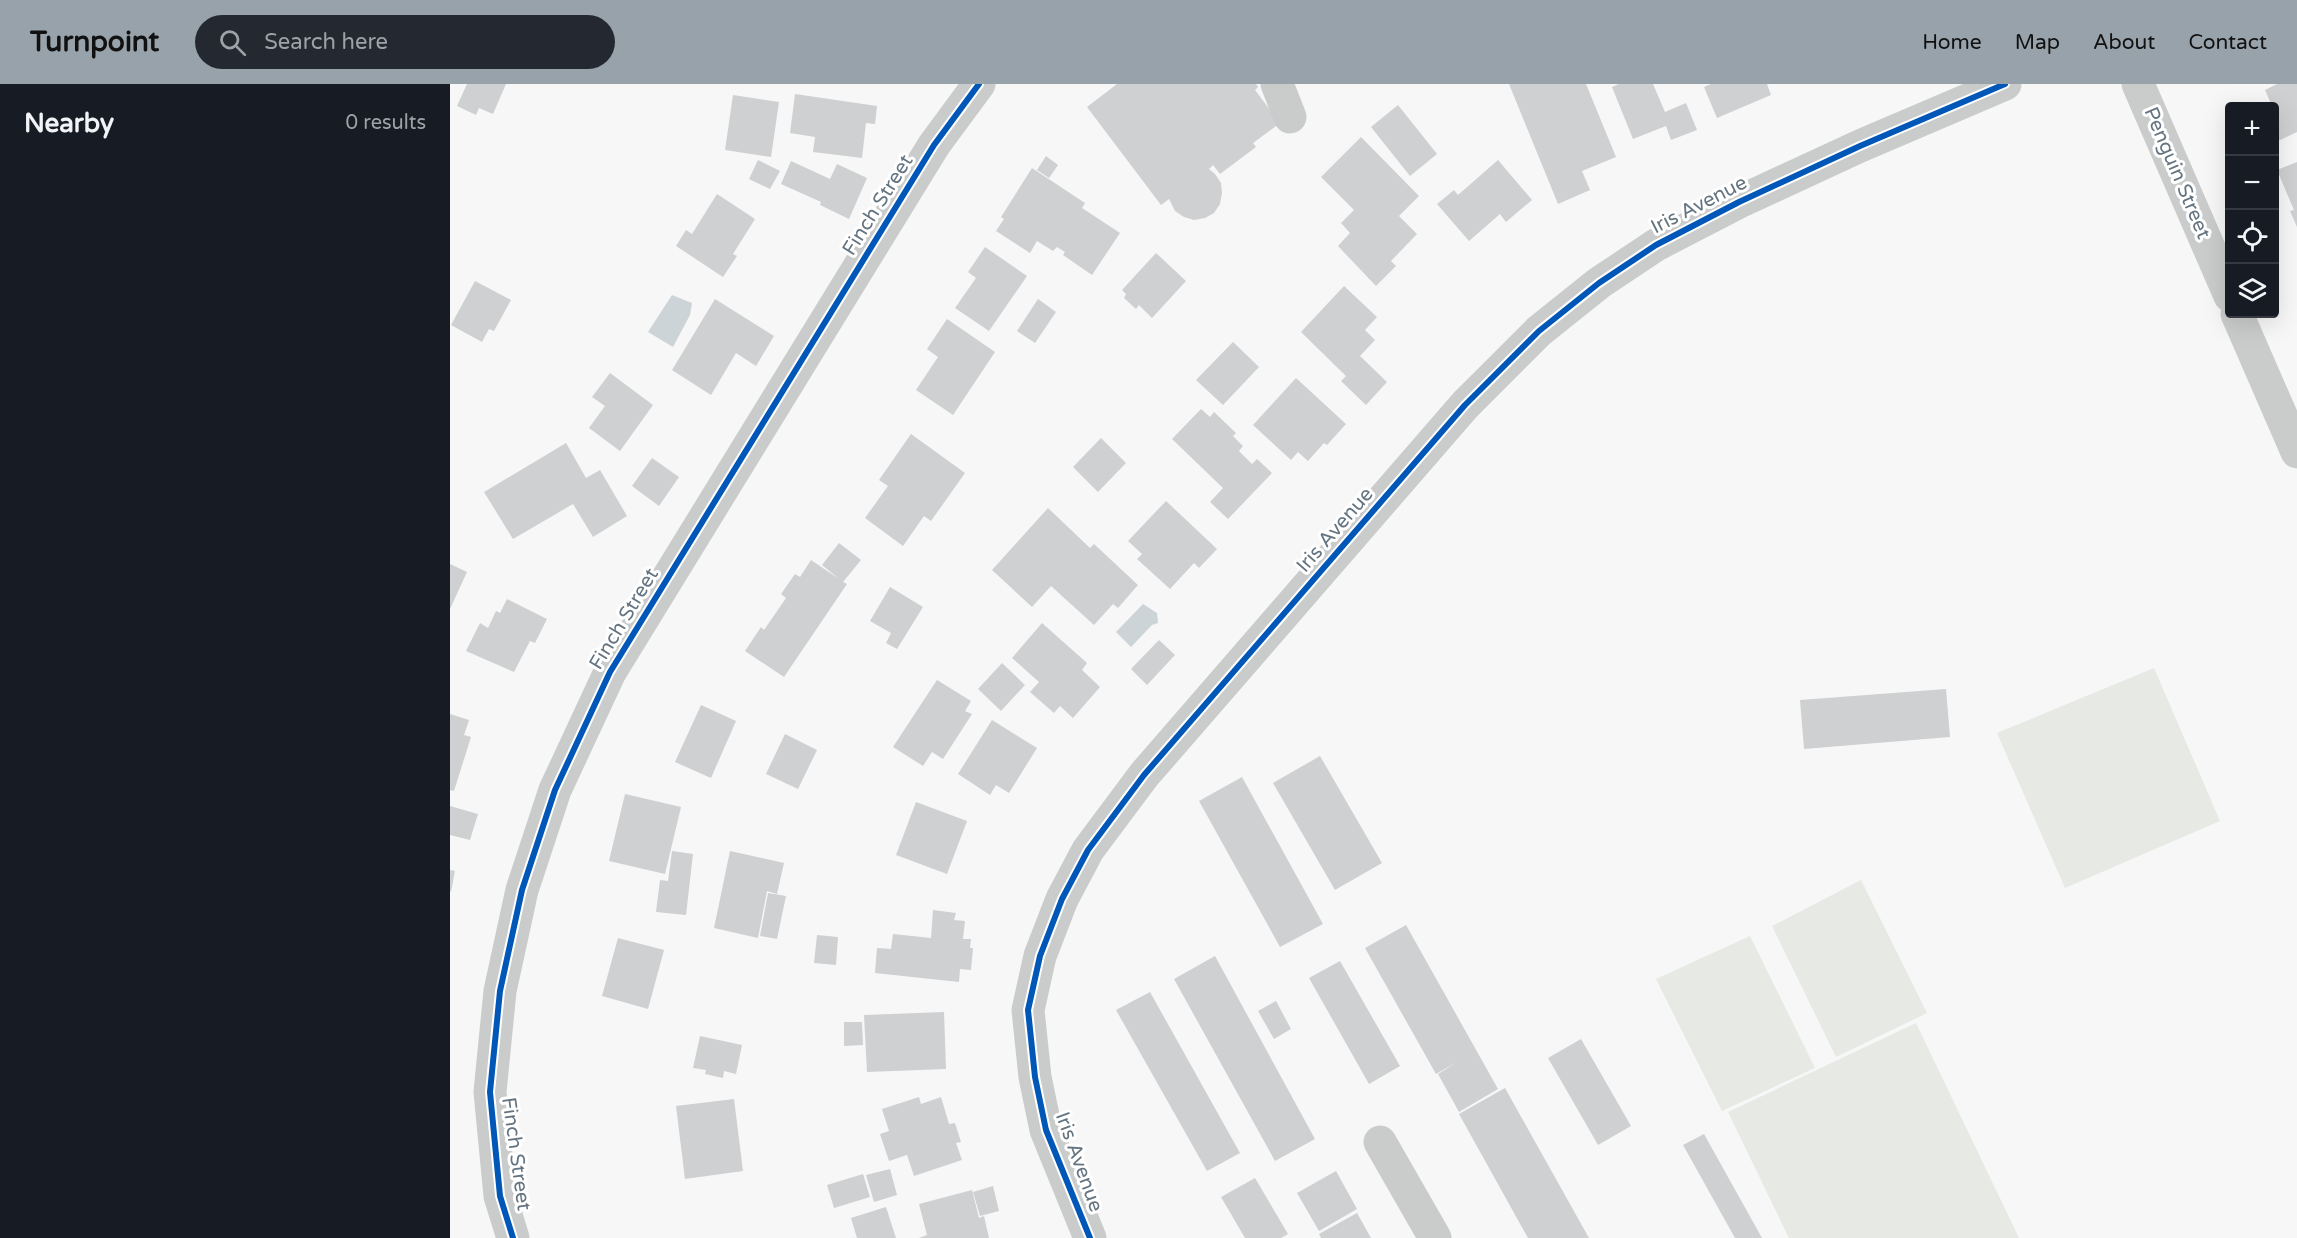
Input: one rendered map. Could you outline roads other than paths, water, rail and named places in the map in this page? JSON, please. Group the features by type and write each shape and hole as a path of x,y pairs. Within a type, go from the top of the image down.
{"street":[{"name":"Finch Street","path":"513,1238 500,1196 490,1092 500,991 522,890 555,790 610,672 934,145 979,84"},
{"path":"1277,84 1290,117"},
{"name":"Iris Avenue","path":"1090,1238 1046,1130 1035,1077 1028,1010 1040,956 1062,899 1088,850 1144,775 1465,405 1539,331 1599,283 1656,245 1739,202 1860,146 2005,84"},
{"name":"Penguin Street","path":"2138,84 2225,287"},
{"path":"2239,318 2297,452"},
{"path":"1380,1142 1435,1238"}]}
